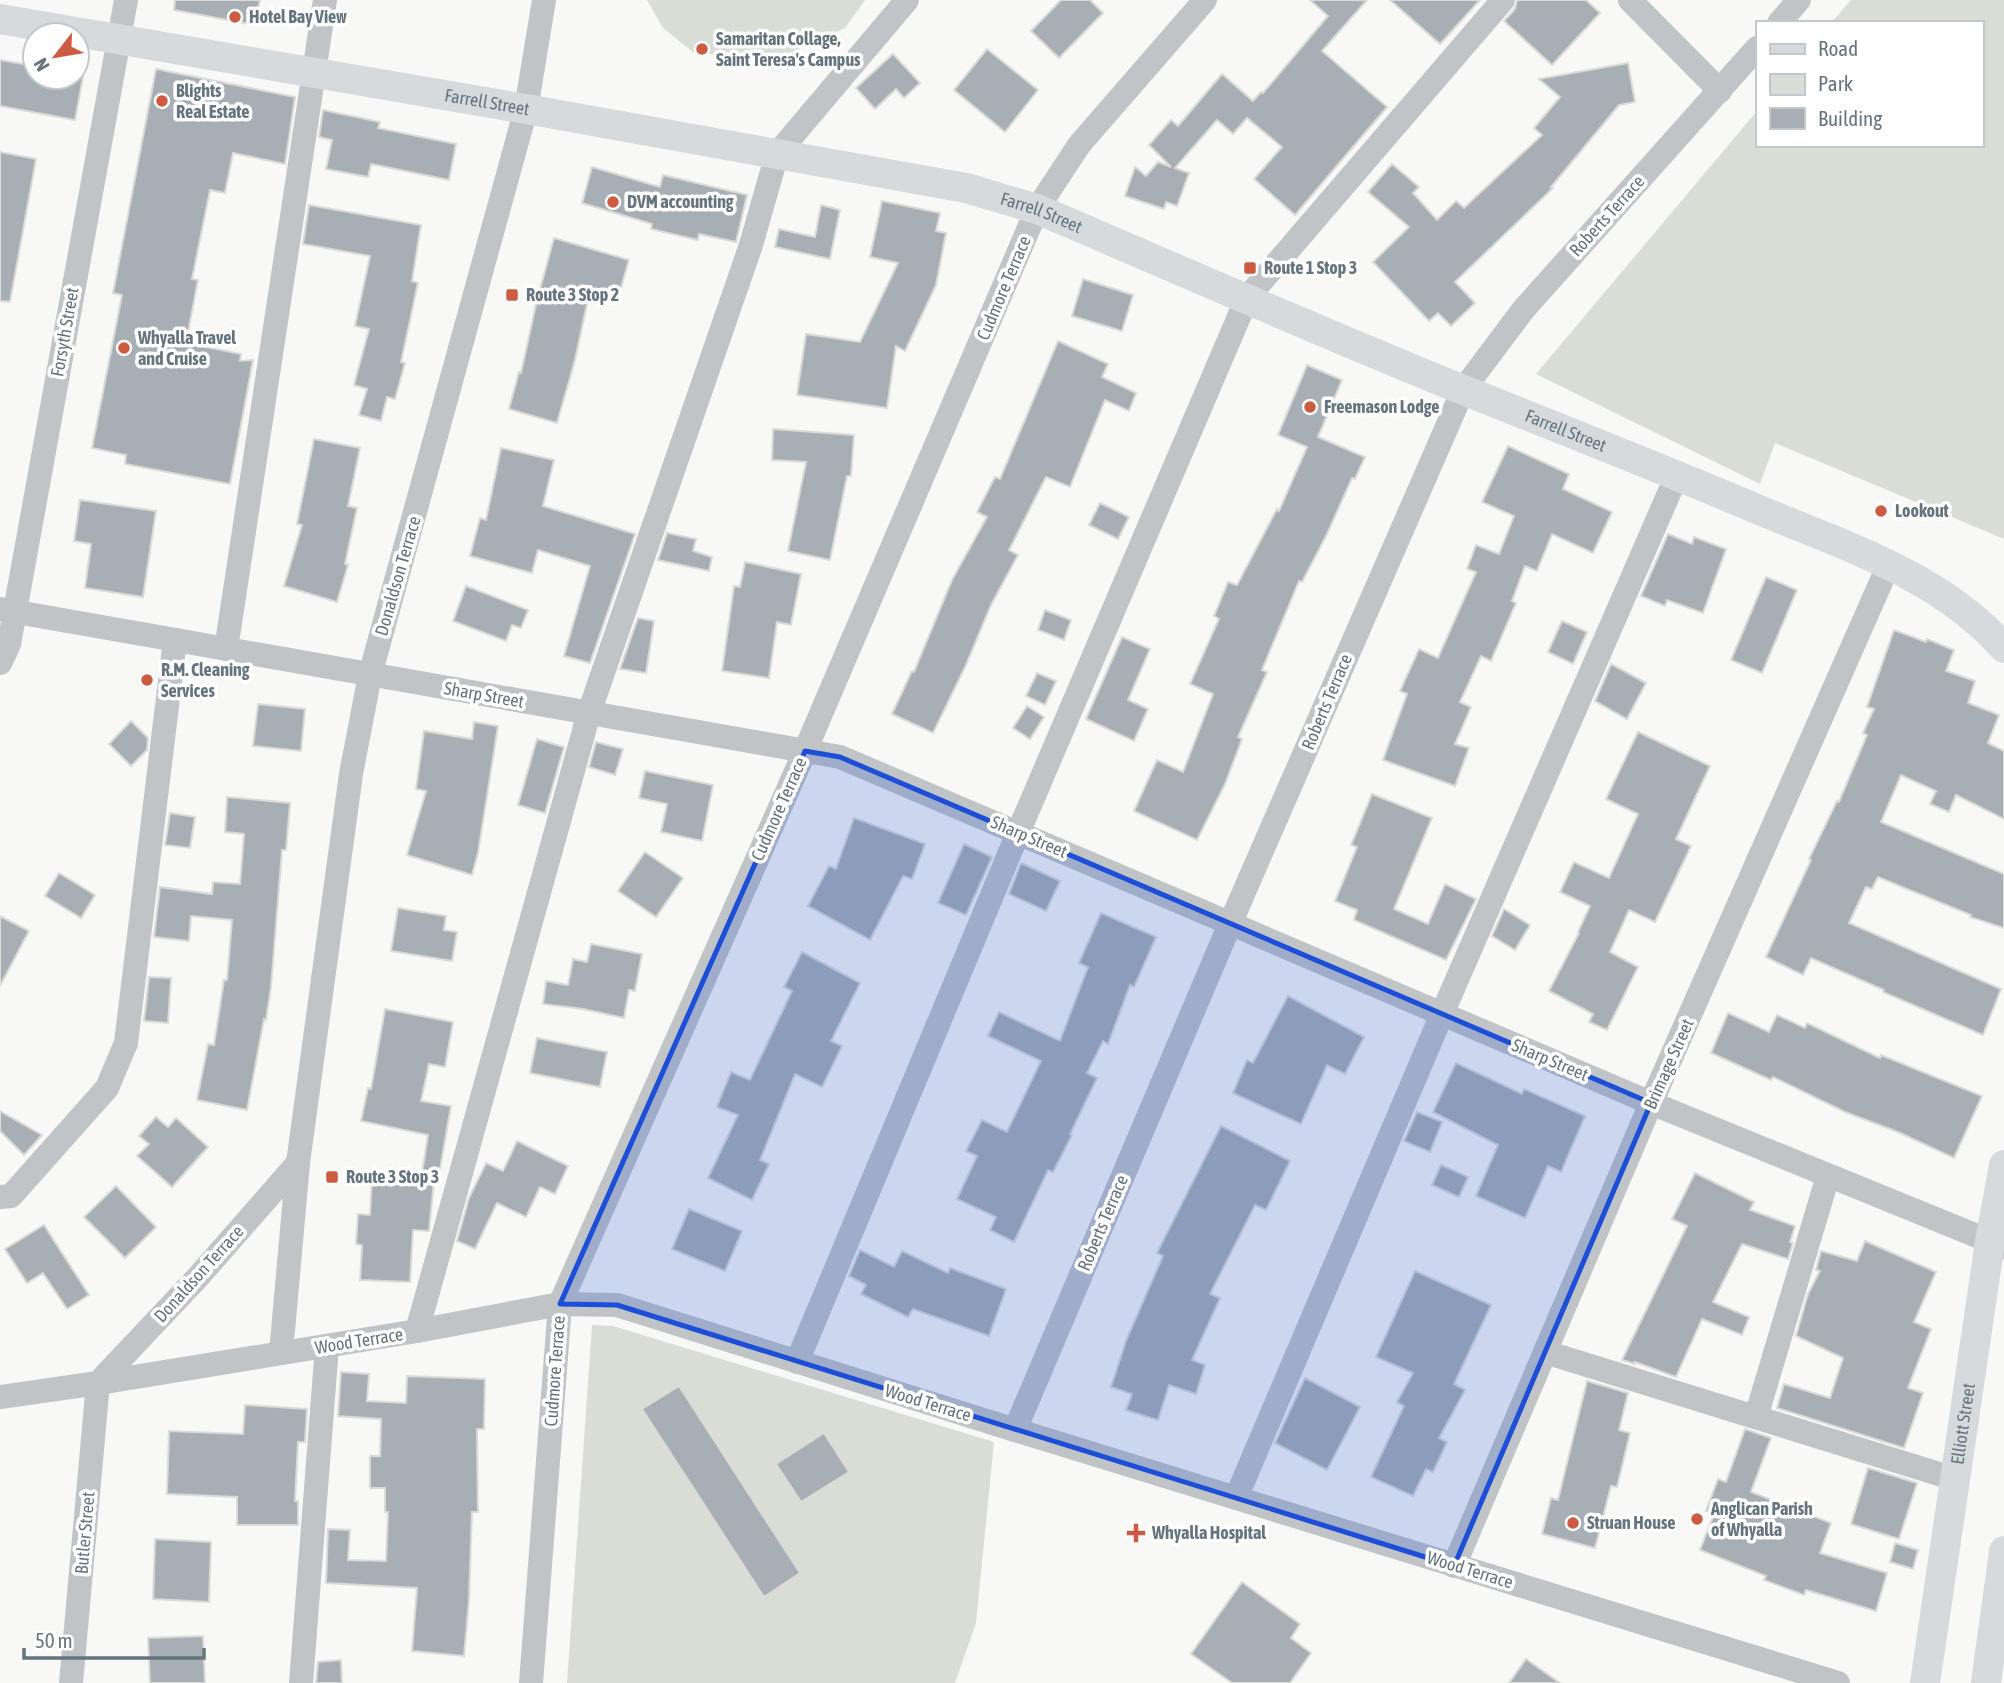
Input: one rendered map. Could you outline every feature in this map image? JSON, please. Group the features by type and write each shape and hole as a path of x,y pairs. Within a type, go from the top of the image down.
{"main road":[{"name":"Farrell Street","path":"0,19 966,188 1038,209 1463,390 1677,475 1889,564 1924,583 1955,605 1989,631 2004,648"},
{"name":"Elliott Street","path":"1925,1683 1955,1479 1997,1245 2004,1165"},
{"path":"1986,1683 2004,1551"}],"street":[{"name":"Forsyth Street","path":"0,663 9,644 7,610 126,0"},
{"path":"226,649 325,0"},
{"name":"Donaldson Terrace","path":"281,1353 298,1163 351,774 370,675 526,109 544,0"},
{"path":"417,1331 589,713 751,245 777,154 907,0"},
{"name":"Cudmore Terrace","path":"531,1683 560,1304 805,751 1038,209 1079,145 1205,0"},
{"path":"797,1362 1018,833 1247,298 1503,0"},
{"path":"1630,0 1720,91"},
{"path":"1781,21 1799,0"},
{"name":"Roberts Terrace","path":"1015,1430 1230,924 1463,390 1523,310 1756,49"},
{"path":"1236,1498 1442,1014 1677,475"},
{"name":"Brimage Street","path":"1454,1566 1651,1103 1889,564"},
{"name":"Sharp Street","path":"7,610 840,757 1651,1103 1997,1245"},
{"path":"0,1197 11,1195 107,1088 126,1043 175,640"},
{"name":"Donaldson Terrace","path":"98,1384 198,1277 298,1163"},
{"path":"1756,1418 1828,1176"},
{"name":"Wood Terrace","path":"0,1397 98,1384 327,1346 560,1304 617,1305 1838,1683"},
{"path":"301,1683 327,1346"},
{"path":"1545,1352 1955,1479"},
{"name":"Butler Street","path":"71,1683 98,1384"}],"highlighted area":[{"path":"805,751 840,757 1651,1103 1454,1566 617,1305 560,1304"}],"green space":[{"path":"647,0 865,0 845,28 785,56 741,58 693,52 663,28"},
{"path":"1851,0 2004,0 2004,539 1775,443 1760,484 1536,374 1756,112 1756,147 1983,147 1983,21 1833,21"},
{"path":"592,1325 613,1326 994,1442 976,1623 955,1683 567,1683"}],"building":[{"name":"Hotel Bay View","path":"175,0 260,0 255,25 174,10"},
{"path":"1061,0 1090,0 1103,13 1059,58 1031,31"},
{"path":"1310,0 1367,0 1322,51 1387,107 1295,215 1254,179 1282,147 1247,118 1233,134 1217,120 1175,168 1189,173 1177,206 1166,202 1164,209 1125,196 1135,167 1146,176 1158,162 1171,167 1149,145 1171,120 1178,126 1222,74 1253,101 1263,93 1328,16"},
{"path":"1390,0 1480,0 1440,44"},
{"path":"1517,0 1586,0 1600,13 1552,65 1504,21 1515,9"},
{"path":"987,49 1038,90 1005,132 954,90"},
{"path":"893,54 920,83 904,98 896,89 875,109 856,88"},
{"path":"0,60 21,64 21,91 80,91 75,120 0,106"},
{"path":"1628,63 1635,102 1619,105 1551,187 1553,188 1455,282 1475,303 1451,326 1438,313 1429,321 1373,262 1409,227 1368,192 1392,164 1419,187 1413,193 1437,220 1456,201 1464,208 1542,135 1534,128 1560,97 1539,79"},
{"path":"156,69 295,97 285,164 233,153 225,193 210,190 192,279 198,280 186,343 241,354 240,361 253,360 230,484 125,464 126,455 92,448 122,295 113,293"},
{"path":"323,110 380,122 378,128 456,144 449,180 371,164 368,177 326,169 332,140 319,137"},
{"path":"0,152 36,159 10,302 0,301"},
{"path":"592,167 660,187 663,175 747,195 736,242 699,234 698,240 651,229 652,224 582,203"},
{"path":"882,201 940,213 936,231 946,233 936,285 905,351 896,346 887,408 797,395 806,334 860,342 898,263 870,257"},
{"path":"309,205 421,225 412,281 418,283 401,362 405,363 395,399 387,397 381,421 359,415 367,389 354,385 369,329 355,326 370,256 303,244"},
{"path":"821,205 840,210 830,259 775,247 779,229 815,237"},
{"path":"554,238 629,260 618,298 590,290 575,360 557,423 509,409 519,372 521,373"},
{"path":"1083,279 1133,295 1122,331 1072,316"},
{"path":"1058,341 1108,364 1102,377 1136,393 1129,411 1105,400 1070,487 1046,477 1009,550 1018,555 991,605 933,733 892,714 912,671 914,672 952,580 987,517 977,512 995,477 1000,479"},
{"path":"1307,365 1342,380 1318,437 1365,457 1355,479 1352,478 1302,582 1299,581 1262,670 1267,672 1238,737 1242,739 1225,784 1197,840 1134,811 1157,760 1183,772 1213,694 1190,684 1219,619 1214,616 1228,582 1237,585 1277,509 1279,511 1307,447 1278,435"},
{"path":"773,429 854,435 851,476 847,476 830,560 788,551 806,462 772,460"},
{"path":"314,439 360,448 348,506 357,508 345,564 348,565 337,602 284,586 302,525 297,524"},
{"path":"1508,446 1569,474 1563,489 1612,512 1593,553 1552,534 1537,571 1525,566 1512,601 1516,603 1491,661 1481,656 1460,702 1471,707 1455,744 1469,748 1455,786 1383,760 1407,694 1400,691 1419,649 1438,658 1476,572 1467,569 1476,545 1499,554 1514,516 1482,502"},
{"path":"501,448 554,460 543,506 635,534 590,663 564,656 590,566 538,550 532,573 470,556 480,518 486,520"},
{"path":"80,500 156,511 143,597 85,588 91,544 74,541"},
{"path":"1100,503 1129,517 1118,539 1089,525"},
{"path":"667,533 696,539 693,551 712,557 709,571 658,560"},
{"path":"1668,534 1692,544 1694,537 1726,549 1703,613 1667,600 1665,606 1641,596"},
{"path":"745,562 801,574 791,625 777,622 769,678 722,671 734,586 740,587"},
{"path":"1766,577 1797,590 1762,673 1731,660"},
{"path":"466,586 528,610 521,628 512,625 506,641 453,621"},
{"path":"1045,610 1071,620 1064,640 1038,630"},
{"path":"638,618 654,621 646,673 620,669"},
{"path":"1562,621 1587,632 1573,664 1548,652"},
{"path":"1894,630 1954,650 1946,671 1975,681 1968,703 1999,715 1988,743 2004,751 2004,819 1956,795 1949,812 1930,804 1936,791 1901,775 1881,822 2004,874 2004,928 1970,917 1971,915 1878,877 1872,889 1866,887 1849,923 2001,989 1983,1035 1811,958 1803,975 1766,957 1811,860 1809,859 1837,801 1839,802 1867,735 1863,733 1874,709 1867,707"},
{"path":"1122,637 1150,649 1128,700 1148,709 1134,741 1086,719"},
{"path":"1611,664 1646,683 1627,719 1595,701"},
{"path":"1037,673 1056,681 1045,705 1026,696"},
{"path":"258,704 305,709 301,751 253,746"},
{"path":"1027,706 1044,717 1030,739 1013,728"},
{"path":"131,721 148,738 147,750 131,766 109,744"},
{"path":"474,722 498,726 478,853 472,875 407,855 426,791 416,789 424,731 472,739"},
{"path":"1638,732 1710,766 1676,839 1691,846 1655,922 1629,910 1610,952 1638,967 1607,1030 1589,1022 1593,1014 1549,991 1590,906 1560,892 1574,862 1609,878 1638,814 1606,799"},
{"path":"537,739 564,747 545,813 518,805"},
{"path":"596,742 623,749 615,775 589,767"},
{"path":"645,771 713,785 702,841 661,832 667,804 639,798"},
{"path":"1372,794 1432,818 1394,909 1428,924 1445,884 1476,899 1446,960 1354,920 1357,910 1335,901 1357,847 1351,845"},
{"path":"227,797 290,803 286,850 282,850 271,987 247,1110 197,1100 208,1044 214,1045 224,980 227,980 232,920 191,916 189,941 154,937 160,887 212,894 213,882 240,884 244,834 225,832"},
{"path":"170,813 195,817 190,848 165,845"},
{"path":"854,818 925,844 912,879 903,876 870,940 808,906 829,866 836,869"},
{"path":"964,844 992,857 966,915 938,903"},
{"path":"645,852 683,878 656,917 618,891"},
{"path":"1021,863 1060,881 1046,911 1009,894"},
{"path":"59,873 95,895 81,918 45,896"},
{"path":"398,908 446,916 444,930 457,932 452,961 391,951"},
{"path":"1504,909 1530,925 1515,950 1492,936"},
{"path":"1101,913 1156,937 1134,987 1130,985 1108,1044 1103,1041 1087,1073 1097,1078 1070,1134 1072,1135 1053,1172 1048,1170 1014,1242 990,1230 996,1217 957,1199 977,1156 966,1151 982,1120 1007,1132 1041,1061 988,1036 999,1012 1060,1041 1088,967 1079,963"},
{"path":"0,916 29,931 0,986"},
{"path":"591,944 642,954 635,991 629,990 624,1018 543,1004 546,981 568,985 573,959 587,962"},
{"path":"802,952 860,983 831,1041 842,1046 822,1087 795,1074 760,1160 769,1164 752,1200 708,1178 738,1115 717,1107 731,1072 750,1080 792,991 784,987"},
{"path":"149,977 171,978 168,1023 144,1021"},
{"path":"1288,996 1364,1037 1345,1074 1327,1065 1301,1124 1233,1093 1247,1060 1253,1063"},
{"path":"385,1009 453,1022 445,1067 429,1064 421,1101 451,1106 439,1175 422,1173 428,1135 361,1121 368,1088 371,1089"},
{"path":"1728,1013 1769,1032 1777,1015 1805,1028 1807,1023 1880,1058 1881,1055 1982,1096 1954,1158 1898,1132 1845,1112 1773,1077 1771,1080 1711,1053"},
{"path":"537,1038 607,1052 600,1087 530,1073"},
{"path":"1456,1063 1522,1094 1524,1089 1585,1116 1561,1172 1548,1166 1525,1218 1476,1196 1498,1145 1433,1112"},
{"path":"0,1111 42,1135 24,1155 0,1131"},
{"path":"1417,1112 1442,1122 1430,1152 1404,1141"},
{"path":"156,1117 168,1127 176,1118 208,1147 172,1187 137,1156 149,1144 139,1136"},
{"path":"1221,1126 1290,1161 1266,1210 1255,1205 1210,1294 1220,1298 1192,1360 1205,1365 1196,1394 1169,1385 1158,1420 1126,1410 1132,1394 1111,1387 1126,1341 1163,1256 1157,1253"},
{"path":"517,1141 568,1166 555,1194 540,1187 526,1217 497,1203 475,1249 457,1241 469,1198 486,1163 503,1171"},
{"path":"1441,1165 1468,1177 1459,1197 1432,1185"},
{"path":"1695,1173 1754,1202 1750,1210 1795,1226 1788,1259 1742,1244 1713,1302 1749,1317 1742,1335 1702,1319 1676,1377 1622,1360 1687,1226 1672,1219"},
{"path":"372,1176 434,1181 429,1231 413,1230 410,1282 360,1280 362,1245 356,1244 358,1214 370,1215"},
{"path":"116,1186 156,1227 125,1258 84,1217"},
{"path":"689,1209 742,1231 725,1271 672,1249"},
{"path":"44,1225 89,1295 67,1309 43,1273 27,1283 5,1249"},
{"path":"1865,1241 1936,1272 1914,1322 1931,1329 1908,1388 1923,1393 1904,1448 1777,1408 1784,1384 1830,1398 1843,1358 1796,1336 1808,1294 1820,1271 1816,1270 1821,1251 1857,1261"},
{"path":"860,1250 894,1267 902,1251 948,1273 950,1268 1006,1289 989,1336 913,1309 908,1317 861,1294 866,1285 849,1276"},
{"path":"1415,1271 1491,1305 1454,1384 1465,1390 1439,1438 1447,1442 1433,1472 1426,1469 1413,1496 1371,1477 1404,1406 1397,1402 1413,1373 1376,1357"},
{"path":"341,1372 369,1374 367,1401 406,1403 407,1376 485,1379 484,1429 477,1429 478,1512 472,1512 464,1656 412,1651 417,1588 326,1583 328,1529 350,1530 348,1560 386,1561 388,1512 385,1512 385,1488 370,1488 370,1456 380,1456 381,1419 338,1416"},
{"path":"1305,1378 1360,1407 1327,1470 1275,1443"},
{"path":"1587,1381 1628,1393 1619,1430 1630,1433 1617,1487 1611,1486 1595,1548 1542,1534 1551,1498 1558,1500"},
{"path":"679,1386 800,1573 764,1597 642,1409"},
{"path":"245,1405 307,1409 305,1442 298,1442 295,1501 298,1501 298,1525 237,1525 237,1497 167,1494 169,1431 243,1434"},
{"path":"1745,1429 1771,1438 1751,1492 1831,1523 1820,1553 1887,1573 1876,1611 1806,1590 1804,1595 1764,1580 1766,1576 1700,1550 1714,1514 1706,1511 1718,1479 1726,1482"},
{"path":"824,1433 849,1472 801,1502 776,1464"},
{"path":"1868,1468 1917,1483 1899,1539 1851,1524"},
{"path":"155,1539 211,1542 209,1602 153,1599"},
{"path":"1895,1543 1918,1550 1913,1569 1890,1562"},
{"path":"1242,1582 1300,1624 1291,1638 1311,1653 1290,1683 1232,1683 1191,1654"},
{"path":"203,1636 205,1683 150,1683 148,1638"},
{"path":"1526,1659 1560,1683 1509,1683"},
{"path":"341,1660 342,1683 316,1683 318,1662"}],"place":[{"name":"Hotel Bay View","path":"235,17"},
{"name":"Samaritan Collage, Saint Teresa's Campus","path":"702,49"},
{"name":"Blights Real Estate","path":"162,101"},
{"name":"DVM accounting","path":"613,202"},
{"name":"Route 1 Stop 3","path":"1250,268"},
{"name":"Route 3 Stop 2","path":"512,295"},
{"name":"Whyalla Travel and Cruise","path":"124,348"},
{"name":"Freemason Lodge","path":"1310,407"},
{"name":"Lookout","path":"1881,511"},
{"name":"R.M. Cleaning Services","path":"147,680"},
{"name":"Route 3 Stop 3","path":"332,1177"},
{"name":"Anglican Parish of Whyalla","path":"1697,1519"},
{"name":"Struan House","path":"1573,1523"},
{"name":"Whyalla Hospital","path":"1136,1533"}]}
